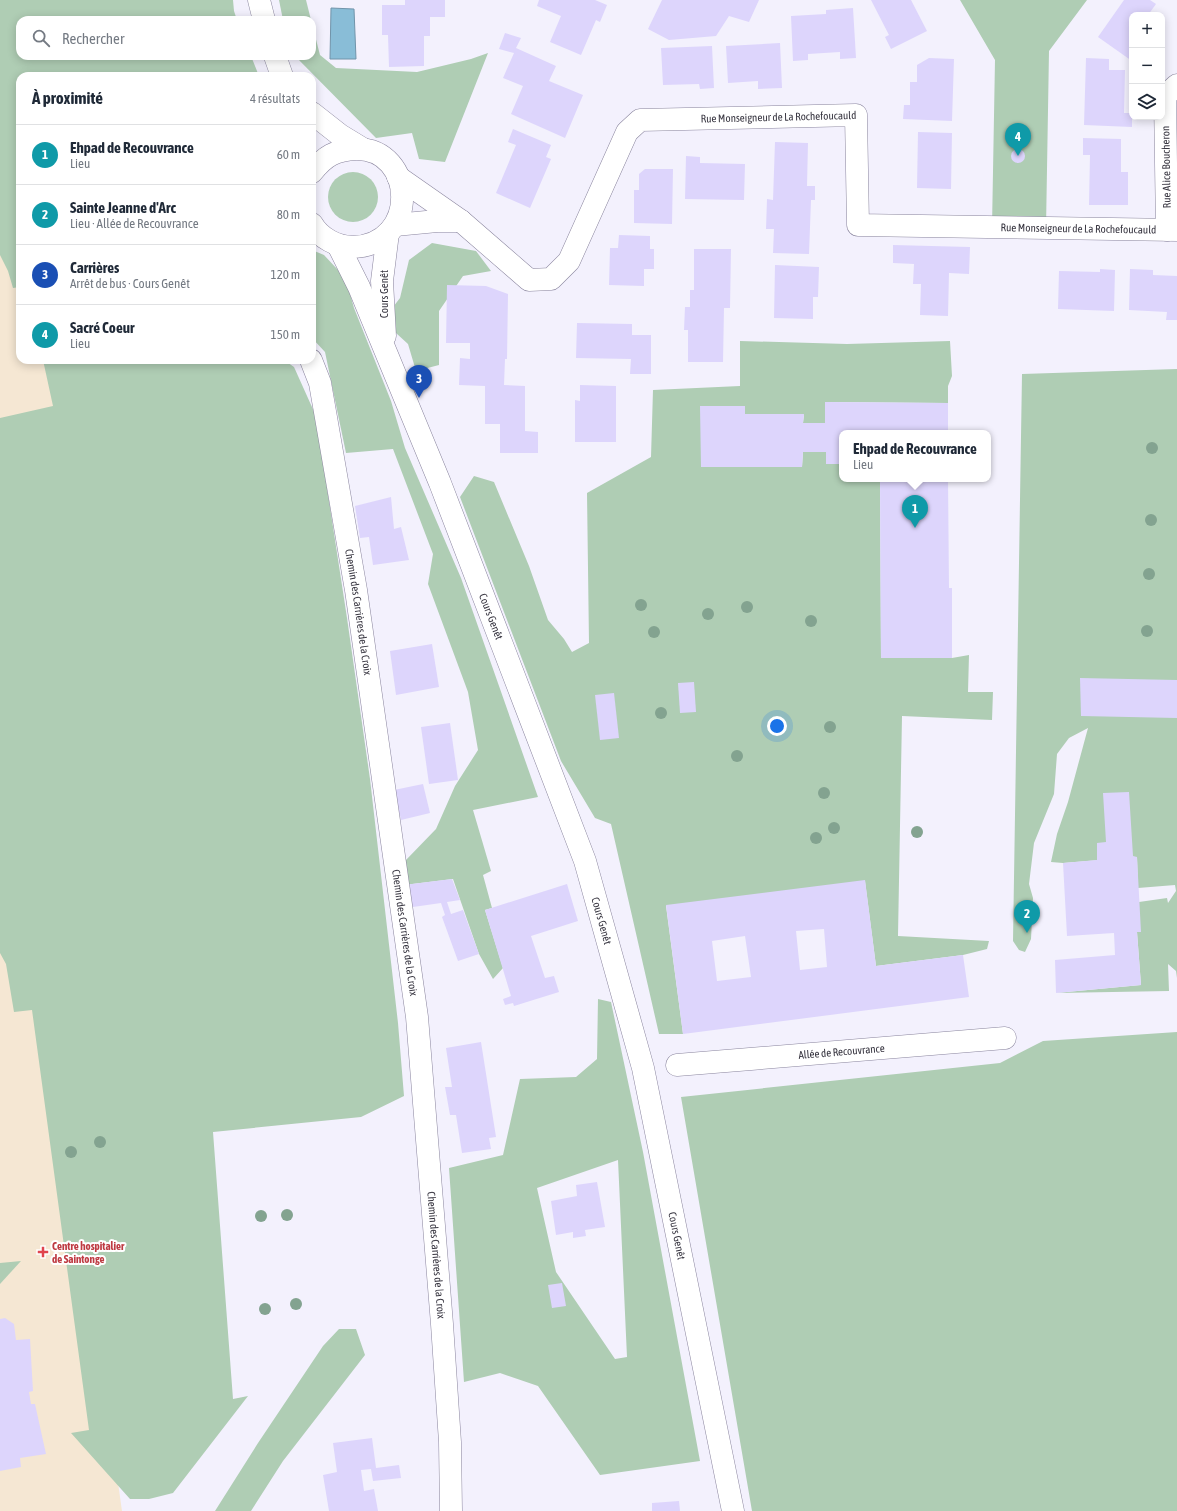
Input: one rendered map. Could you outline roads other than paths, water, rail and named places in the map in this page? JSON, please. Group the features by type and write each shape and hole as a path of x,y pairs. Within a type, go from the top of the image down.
{"street":[{"path":"259,0 263,16"},
{"path":"276,60 281,72"},
{"name":"Rue Alice Boucheron","path":"1172,230 1165,96 1177,85"},
{"name":"Rue Monseigneur de La Rochefoucauld","path":"398,177 461,221 529,280 551,279 569,261 627,132 640,120 856,115 858,225 1172,230"},
{"path":"316,116 363,149 384,159 394,169 398,177"},
{"path":"316,167 323,158 342,149 363,149"},
{"name":"Cours Genêt","path":"388,355 383,321 382,281 392,229 401,210 403,193 398,177"},
{"path":"321,236 351,247 365,246 378,241 392,229 437,221 461,221"},
{"name":"Cours Genêt","path":"321,236 359,287 388,355 440,483 584,861 643,1068 733,1511"},
{"name":"Chemin des Carrières de la Croix","path":"313,364 320,383 356,590 417,1017 442,1324 450,1442 451,1511"},
{"name":"Allée de Recouvrance","path":"677,1065 1005,1038"}],"water":[{"path":"331,8 354,9 356,59 330,59"}],"place":[{"name":"Sacré Coeur","path":"1018,156"},
{"name":"Carrières","path":"419,398"},
{"name":"Ehpad de Recouvrance","path":"915,528"},
{"name":"Sainte Jeanne d'Arc","path":"1027,933"},
{"name":"Centre hospitalier de Saintonge","path":"43,1252"}]}
